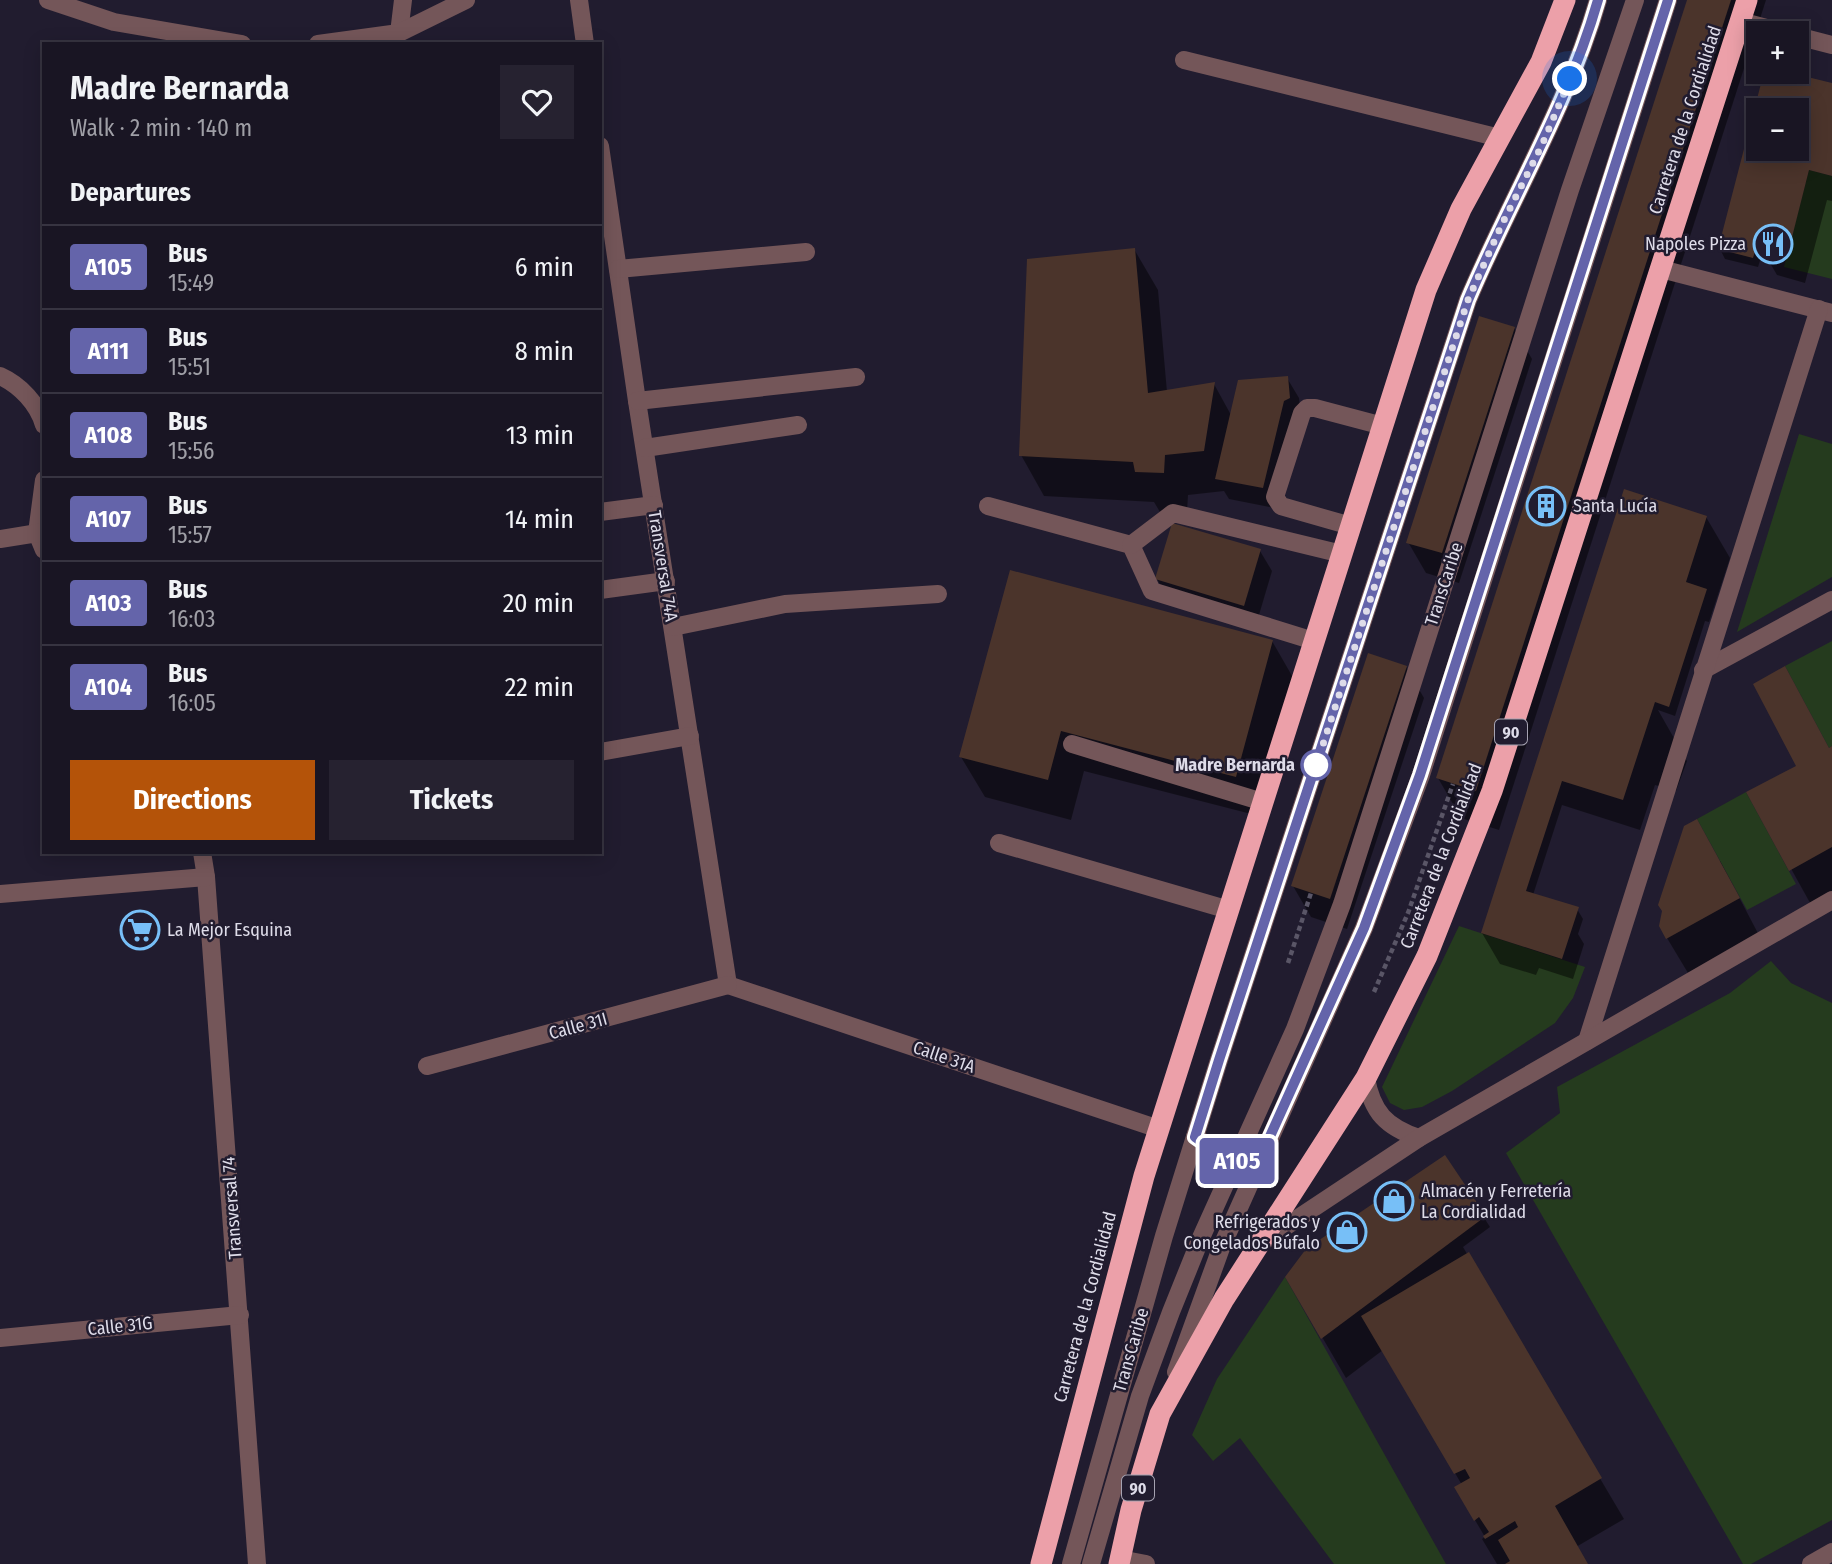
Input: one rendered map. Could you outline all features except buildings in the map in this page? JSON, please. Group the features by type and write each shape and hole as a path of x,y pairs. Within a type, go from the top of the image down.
{"highway":[{"name":"Carretera de la Cordialidad","path":"1041,1564 1130,1224 1438,260 1467,197 1541,62 1565,0"},
{"name":"Carretera de la Cordialidad","path":"1119,1562 1160,1414 1199,1341 1366,1078 1427,956 1492,791 1747,0"}],"street":[{"path":"48,0 114,22 230,42"},
{"path":"399,33 403,0"},
{"path":"333,42 399,33 466,0"},
{"path":"579,0 585,42"},
{"name":"TransCaribe","path":"1071,1564 1125,1369 1195,1137 1468,300 1542,145 1598,0"},
{"name":"TransCaribe","path":"1091,1564 1140,1396 1171,1312 1295,1029 1342,904 1570,190 1634,0"},
{"name":"TransCaribe","path":"1160,1414 1221,1248 1364,928 1420,775 1668,0"},
{"path":"1740,21 1746,23"},
{"path":"1809,39 1832,45"},
{"path":"1184,60 1500,138"},
{"name":"Transversal 74A","path":"602,160 728,985"},
{"path":"618,269 807,252"},
{"path":"1587,1041 1703,670 1825,311 1661,270"},
{"path":"0,376 23,391 42,417"},
{"path":"637,401 856,377"},
{"path":"1351,526 1281,506 1275,497 1298,425 1302,413 1307,408 1315,408 1383,426"},
{"path":"645,448 798,425"},
{"path":"602,512 654,505"},
{"path":"0,539 40,533 42,506"},
{"path":"988,506 1131,545"},
{"path":"1131,545 1173,513 1342,554"},
{"path":"1131,545 1152,591 1314,642"},
{"path":"602,590 666,581"},
{"path":"673,627 785,604 938,594"},
{"path":"1703,670 1832,600"},
{"path":"602,752 690,736"},
{"path":"1072,744 1263,802"},
{"path":"999,843 1229,910"},
{"name":"Transversal 74","path":"202,854 240,1315 257,1564"},
{"path":"0,894 206,877"},
{"path":"1261,1242 1419,1138 1832,900"},
{"name":"Calle 31I","path":"427,1066 728,985"},
{"name":"Calle 31A","path":"728,985 1159,1129"},
{"path":"1366,1078 1375,1108 1386,1122 1401,1132 1419,1138"},
{"path":"1195,1137 1236,1161 1258,1163"},
{"name":"Calle 31G","path":"0,1338 240,1315"},
{"path":"1811,1564 1832,1552"},
{"path":"1119,1562 1146,1564"}],"path":[{"path":"1369,1002 1408,912 1453,784"}],"green space":[{"path":"1809,170 1832,176 1832,279 1784,267"},
{"path":"1799,434 1832,444 1832,577 1737,632"},
{"path":"1832,641 1832,746 1829,748 1785,666"},
{"path":"1746,792 1796,884 1747,910 1697,819"},
{"path":"1459,926 1585,967 1573,998 1555,1023 1452,1091 1422,1107 1404,1110 1390,1103 1382,1087"},
{"path":"1771,961 1791,983 1832,1003 1832,1520 1751,1564 1743,1564 1506,1153 1560,1113 1557,1087 1730,993"},
{"path":"1285,1277 1446,1564 1334,1564 1240,1438 1213,1461 1192,1435 1217,1379"}],"bus line":[{"name":"A105","path":"1598,0 1570,79 1542,145 1468,300 1219,1060 1195,1137 1236,1161 1258,1163 1364,928 1420,775 1668,0"}],"place":[{"name":"Napoles Pizza","path":"1773,244"},
{"name":"Santa Lucía","path":"1546,506"},
{"name":"Madre Bernarda","path":"1316,765"},
{"name":"La Mejor Esquina","path":"140,930"},
{"name":"Almacén y Ferretería La Cordialidad","path":"1394,1201"},
{"name":"Refrigerados y Congelados Búfalo","path":"1347,1232"}],"route":[{"path":"1316,765 1314,772 1468,300 1542,145 1570,79"}]}
